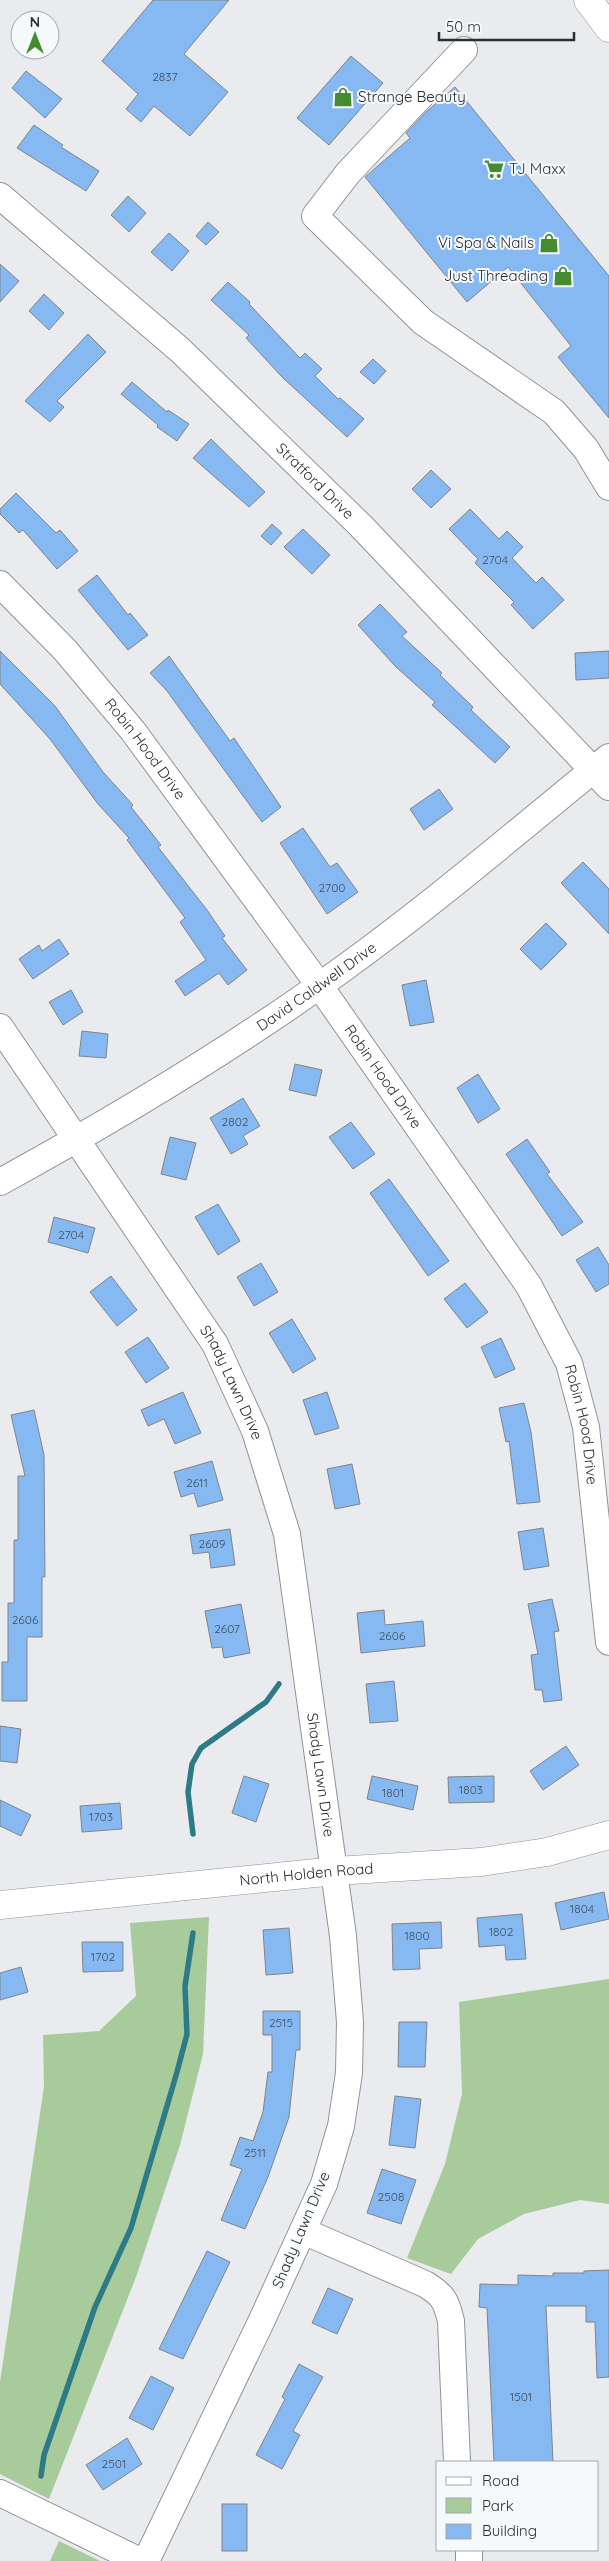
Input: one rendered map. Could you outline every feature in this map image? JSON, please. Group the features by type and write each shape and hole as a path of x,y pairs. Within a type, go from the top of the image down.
{"main road":[{"path":"588,0 609,28"},
{"name":"North Holden Road","path":"0,1905 335,1871 490,1860 547,1852 609,1835"}],"street":[{"path":"464,50 348,173 315,216 424,322 554,412 586,449 609,487"},
{"name":"Stratford Drive","path":"0,196 194,364 361,526 604,771"},
{"name":"Robin Hood Drive","path":"0,584 65,650 133,731 319,985 529,1286 569,1363 586,1427 609,1642"},
{"name":"David Caldwell Drive","path":"0,1182 78,1139 225,1049 319,985 412,917 604,771"},
{"name":"Shady Lawn Drive","path":"0,1027 78,1139 215,1344 255,1431 287,1534 343,1936 348,1994 349,2073 341,2126 324,2184 303,2232 146,2561"},
{"path":"303,2232 425,2284 440,2293 447,2304 451,2321 458,2461"},
{"path":"0,2493 140,2561"}],"green space":[{"path":"209,1917 203,2054 180,2145 136,2277 49,2499 0,2474 0,2382 44,2087 43,2035 99,2031 136,1996 130,1923"},
{"path":"609,1979 609,2204 580,2200 524,2214 478,2239 451,2274 407,2258 445,2164 462,2094 459,2002"},
{"path":"59,2541 100,2561 50,2561"}],"building":[{"path":"153,0 229,0 184,54 228,92 190,136 154,106 141,122 126,109 138,94 102,61"},
{"path":"351,56 383,83 329,145 297,118"},
{"path":"26,71 62,99 45,118 12,88"},
{"path":"455,87 609,276 609,418 558,357 571,346 508,267 467,302 365,177 410,138 406,133 427,111"},
{"path":"34,125 63,145 61,147 99,171 86,191 17,148"},
{"path":"128,196 146,213 129,232 111,215"},
{"path":"208,222 219,232 206,245 196,236"},
{"path":"169,233 189,251 172,271 151,252"},
{"path":"0,264 19,281 0,302"},
{"path":"228,282 250,302 249,304 300,358 305,353 322,369 315,376 338,399 340,398 364,419 347,437 282,377 246,338 249,335 211,300"},
{"path":"44,294 64,313 49,330 29,311"},
{"path":"88,334 106,352 57,401 64,407 50,422 25,401"},
{"path":"373,359 386,371 374,384 360,372"},
{"path":"132,382 167,412 168,410 189,424 177,441 157,427 158,425 121,394"},
{"path":"211,439 265,492 249,507 193,458"},
{"path":"431,470 451,489 431,508 412,489"},
{"path":"16,493 56,533 60,530 78,551 57,569 23,530 19,533 0,514 0,509"},
{"path":"470,509 499,539 507,531 523,547 512,558 536,583 542,577 564,600 533,629 511,605 514,602 475,563 478,559 449,529"},
{"path":"272,524 282,533 271,545 261,536"},
{"path":"303,529 330,555 312,574 284,547"},
{"path":"97,575 128,615 130,613 148,635 128,650 78,590"},
{"path":"380,604 407,632 402,636 442,673 440,675 473,707 471,710 510,747 495,763 432,705 435,702 395,666 358,625"},
{"path":"0,651 55,706 103,772 133,805 131,807 161,845 158,847 225,936 222,938 247,970 228,985 219,973 185,996 175,981 206,960 180,922 185,918 127,840 129,838 98,804 50,739 0,684"},
{"path":"609,651 609,678 576,680 575,653"},
{"path":"169,656 230,741 234,738 281,807 262,822 167,691 150,673"},
{"path":"439,789 453,809 424,830 410,809"},
{"path":"303,828 330,867 337,863 358,892 327,914 280,843"},
{"path":"583,862 609,889 609,934 561,883"},
{"path":"546,923 567,944 541,970 520,949"},
{"path":"59,939 69,954 33,979 19,959 39,945 42,951"},
{"path":"426,980 434,1022 410,1026 402,985"},
{"path":"71,990 83,1012 63,1025 49,1002"},
{"path":"82,1031 108,1034 106,1058 79,1056"},
{"path":"295,1064 322,1070 316,1096 289,1090"},
{"path":"478,1074 500,1109 478,1123 457,1088"},
{"path":"243,1098 260,1126 243,1136 248,1144 231,1154 210,1118"},
{"path":"351,1122 375,1154 353,1169 329,1137"},
{"path":"170,1137 196,1143 186,1180 161,1174"},
{"path":"527,1139 550,1172 547,1174 583,1222 562,1236 506,1154"},
{"path":"389,1179 449,1261 428,1276 370,1193"},
{"path":"218,1204 240,1241 218,1255 195,1217"},
{"path":"54,1217 95,1228 88,1253 48,1242"},
{"path":"598,1247 609,1265 609,1284 596,1292 576,1260"},
{"path":"261,1263 278,1292 254,1306 237,1277"},
{"path":"111,1276 137,1310 117,1326 90,1292"},
{"path":"465,1283 488,1312 467,1328 444,1299"},
{"path":"292,1319 316,1359 293,1373 269,1333"},
{"path":"148,1337 169,1368 146,1383 125,1352"},
{"path":"501,1338 515,1369 495,1378 481,1347"},
{"path":"183,1392 201,1433 175,1444 164,1419 148,1426 141,1410"},
{"path":"327,1392 339,1428 315,1435 303,1400"},
{"path":"524,1403 531,1432 540,1502 517,1504 509,1441 506,1442 499,1408"},
{"path":"34,1410 44,1455 45,1577 42,1577 42,1637 27,1637 27,1701 2,1701 2,1662 8,1662 8,1603 14,1603 14,1540 18,1540 18,1476 25,1476 11,1415"},
{"path":"212,1461 223,1500 198,1507 194,1493 181,1497 174,1472"},
{"path":"352,1464 360,1504 335,1509 327,1469"},
{"path":"543,1528 549,1566 524,1570 518,1532"},
{"path":"230,1529 235,1565 211,1568 209,1552 193,1554 190,1535"},
{"path":"552,1599 559,1631 554,1632 562,1700 544,1702 542,1690 535,1690 531,1655 538,1654 528,1604"},
{"path":"241,1604 250,1653 224,1658 222,1647 212,1648 205,1611"},
{"path":"384,1610 385,1625 423,1621 425,1646 361,1653 357,1613"},
{"path":"394,1681 398,1721 370,1723 366,1684"},
{"path":"0,1726 21,1729 17,1763 0,1761"},
{"path":"566,1746 579,1765 543,1790 530,1771"},
{"path":"244,1776 269,1784 256,1822 232,1813"},
{"path":"372,1776 418,1786 413,1810 367,1799"},
{"path":"494,1776 494,1802 449,1803 448,1777"},
{"path":"0,1800 31,1815 21,1836 0,1826"},
{"path":"120,1803 122,1829 82,1832 80,1806"},
{"path":"604,1892 609,1919 561,1930 555,1903"},
{"path":"522,1914 526,1959 506,1960 505,1945 479,1947 477,1918"},
{"path":"441,1922 442,1948 419,1949 420,1969 393,1970 392,1924"},
{"path":"289,1928 293,1973 266,1975 263,1930"},
{"path":"82,1942 123,1942 123,1971 83,1972"},
{"path":"21,1967 28,1992 0,2000 0,1973"},
{"path":"263,2011 300,2011 300,2050 296,2050 289,2117 268,2177 245,2229 221,2220 242,2169 230,2165 240,2137 253,2141 263,2112 268,2072 272,2072 272,2035 263,2035"},
{"path":"399,2022 427,2022 425,2067 398,2067"},
{"path":"395,2096 421,2099 415,2148 389,2145"},
{"path":"382,2169 416,2180 401,2224 367,2213"},
{"path":"207,2251 230,2262 183,2359 159,2349"},
{"path":"609,2270 609,2377 597,2378 595,2322 586,2322 586,2306 546,2306 553,2461 494,2461 487,2308 479,2307 480,2284 518,2285 518,2275 553,2276 553,2273 584,2273 584,2271"},
{"path":"328,2288 353,2299 337,2334 312,2323"},
{"path":"299,2364 323,2377 293,2431 300,2435 282,2469 256,2455 285,2399 282,2397"},
{"path":"151,2376 174,2388 153,2430 129,2418"},
{"path":"127,2438 142,2464 103,2490 86,2465"},
{"path":"222,2504 247,2504 247,2551 222,2551"}],"waterway":[{"path":"193,1834 188,1792 192,1764 201,1748 266,1702 279,1684"},
{"path":"41,2476 44,2455 95,2307 131,2228 177,2072 187,2034 185,1986 193,1933"}],"place":[{"name":"Strange Beauty","path":"343,97"},
{"name":"TJ Maxx","path":"494,169"},
{"name":"Vi Spa & Nails","path":"549,243"},
{"name":"Just Threading","path":"563,276"}]}
